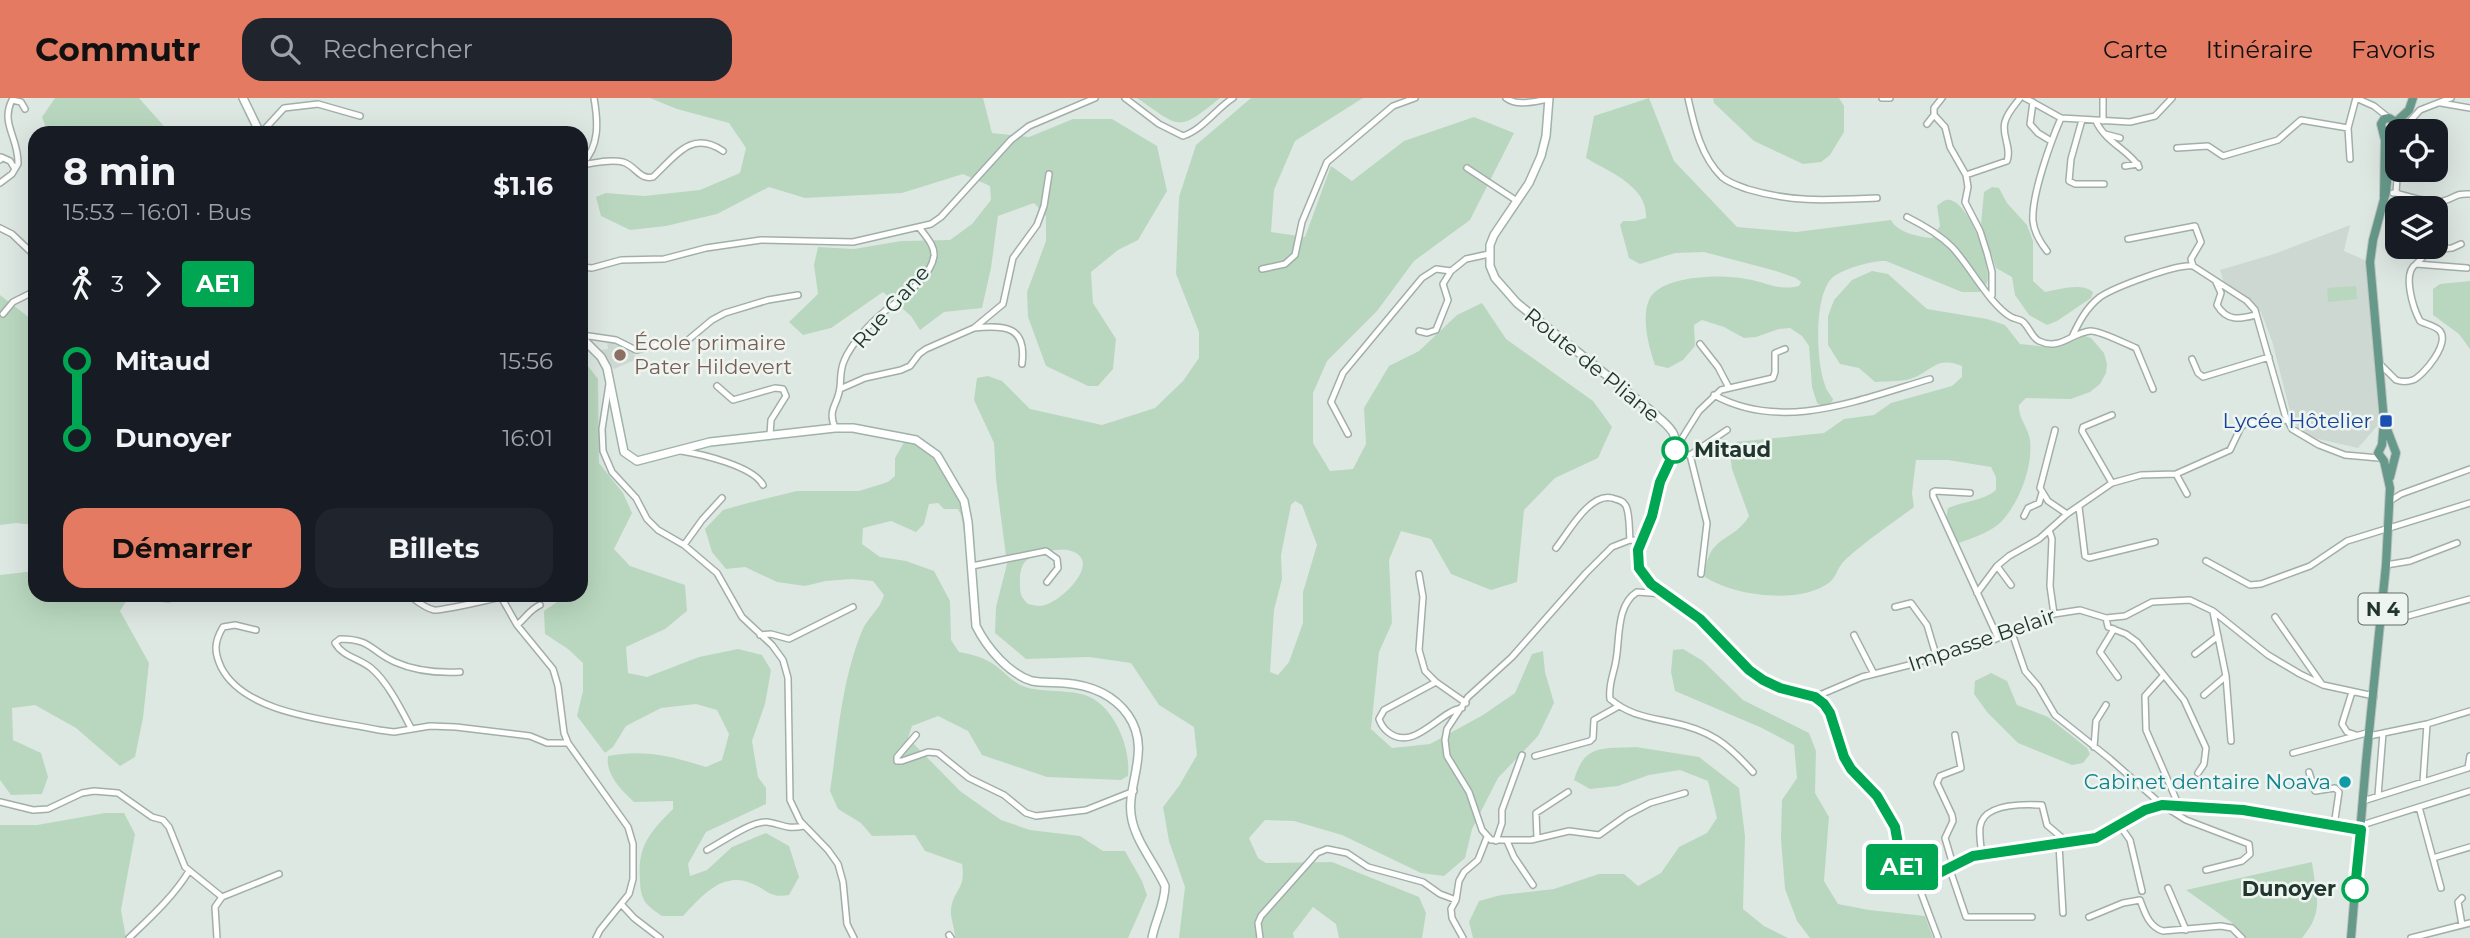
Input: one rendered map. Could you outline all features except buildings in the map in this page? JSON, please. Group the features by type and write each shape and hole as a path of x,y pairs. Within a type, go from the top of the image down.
{"main road":[{"path":"2412,99 2413,106 2420,110"},
{"path":"2400,119 2404,116 2412,99"},
{"name":"N 4","path":"2385,194 2386,182"},
{"name":"N 4","path":"2351,938 2382,617 2390,501 2389,481 2381,454 2384,421 2370,262 2389,182"},
{"name":"N 4","path":"2384,421 2396,450 2389,481"},
{"path":"2393,445 2387,443 2381,454 2394,458"}],"street":[{"path":"243,98 257,126"},
{"path":"588,156 598,129 594,98"},
{"path":"588,268 621,260 664,260 706,248 761,240 853,242 919,228 941,217 1011,140 1030,126 1092,98"},
{"path":"1125,98 1159,124 1183,136 1198,128 1218,108 1233,98"},
{"path":"1262,269 1285,264 1294,255 1302,222 1327,162 1393,106 1415,98"},
{"path":"1419,331 1427,333 1436,330 1448,300 1443,284 1451,271 1466,258 1489,254 1494,235 1529,183 1541,156 1546,136 1549,99 1519,103 1506,98"},
{"path":"1688,98 1702,146 1724,179 1764,194 1790,200 1877,198"},
{"path":"1882,98 1890,98"},
{"path":"1927,124 1942,98"},
{"path":"1966,175 2007,161 2010,150 2004,131 2005,121 2023,98 2061,118 2130,122 2148,119 2161,111 2172,98"},
{"path":"2103,98 2100,121 2105,134 2139,166 2125,166"},
{"path":"2350,159 2348,128 2356,98 2374,106 2386,119"},
{"path":"2413,119 2420,110 2451,98"},
{"path":"0,183 18,164 18,152 5,129 6,111 12,100 22,102 25,109"},
{"path":"2034,102 2030,124 2051,141"},
{"path":"2441,103 2470,108"},
{"path":"267,126 284,108 318,104 360,116"},
{"path":"1934,115 1945,127 1950,147 1966,175 1968,187 1965,202 1980,231 1992,272 1994,301"},
{"path":"2047,251 2035,232 2034,202 2051,141 2061,118"},
{"path":"2082,120 2071,159 2069,181 2075,184 2104,184"},
{"path":"2177,148 2208,146 2223,156 2278,140 2301,120 2348,128"},
{"path":"2105,134 2120,138"},
{"path":"588,164 615,161 626,163 640,175 649,178 682,149 699,142 712,144 723,151"},
{"path":"0,160 1,157 7,159 15,169"},
{"path":"1467,168 1517,201"},
{"path":"840,389 865,378 910,366 926,349 974,328 1003,304 1013,258 1037,225 1044,206 1049,174"},
{"path":"2396,182 2396,192"},
{"path":"2385,194 2396,192 2416,199 2442,201 2458,194 2470,194"},
{"path":"1907,217 1928,228 1951,246 1994,301 2010,317 2023,322 2036,340 2050,345 2063,343 2091,331 2103,334 2136,348 2153,389"},
{"path":"2128,239 2195,226 2201,242 2191,259 2193,266"},
{"path":"0,228 12,234 28,249"},
{"name":"Rue Gane","path":"835,428 831,412 840,389 844,361 854,345 883,313 909,293 930,266 934,256 933,248 919,228"},
{"path":"2378,362 2396,380 2410,381 2421,376 2440,352 2442,335 2439,330 2420,321 2411,302 2408,274 2409,269 2430,250 2452,248 2461,243"},
{"name":"Route de Pliane","path":"1489,254 1490,266 1502,288 1656,415 1674,436 1674,452"},
{"path":"2416,264 2467,268"},
{"path":"2072,337 2080,320 2102,296 2155,275 2183,266 2193,266 2247,301 2256,315 2292,429 2319,445 2345,455 2368,457 2381,454"},
{"path":"1348,434 1331,402 1343,373 1422,278 1436,269 1451,271"},
{"path":"2215,281 2221,293 2217,305 2222,312 2236,319 2256,315"},
{"path":"3,314 13,302 28,294"},
{"path":"588,336 616,340 636,350 669,345 688,340 725,313 775,298 797,295"},
{"path":"974,328 999,326 1013,333 1024,349 1022,365"},
{"path":"588,344 601,357 607,368 624,452 637,461 710,442 835,428 853,428 906,437 925,445 937,454 964,501 976,626 983,640 1009,667 1022,676 1035,681 1093,688 1110,696 1129,716 1138,738 1131,818 1164,886 1152,938"},
{"path":"1700,344 1718,367 1728,386"},
{"path":"1785,349 1775,353 1773,378 1728,386 1714,395 1699,411 1674,452 1660,482 1652,516 1638,550 1639,568 1651,584 1700,619 1749,670 1780,688 1815,697 1830,713 1844,757 1851,769 1884,806 1895,827 1903,872 1907,878 1917,882 1966,859 1982,855 2096,838 2120,827 2145,810 2162,805 2243,810 2334,826 2361,827 2419,807 2469,794"},
{"path":"2192,359 2198,373 2203,377 2269,357"},
{"path":"1714,395 1745,408 1817,411 1930,379"},
{"path":"610,380 602,429 603,451 612,472 636,498 646,519 658,530 684,545 717,573 742,617 772,645 783,660 788,678 790,800 793,811 804,826 838,864 844,882 847,924 854,938"},
{"path":"717,386 733,400 783,388 786,396 771,420 771,435"},
{"path":"2112,415 2088,424 2082,431 2112,483"},
{"path":"1977,593 1997,566 2009,556 2039,539 2067,514 2112,483 2141,475 2176,474 2231,450 2245,424 2287,420"},
{"path":"1674,452 1690,455 1727,430"},
{"path":"2024,516 2028,508 2039,503 2042,493 2040,482 2055,430"},
{"path":"679,451 715,458 756,476 763,485"},
{"path":"1690,455 1707,523 1701,574"},
{"path":"2390,501 2401,494 2470,469"},
{"path":"2176,474 2187,494"},
{"path":"1970,493 1935,491 1933,496 1998,638"},
{"path":"2042,493 2067,514"},
{"path":"1556,548 1588,506 1602,497 1624,502 1630,540"},
{"path":"684,545 722,498"},
{"path":"2206,561 2250,585 2261,584 2310,566 2347,541 2470,503"},
{"path":"2079,507 2082,547 2085,556 2089,558 2155,542"},
{"path":"2049,530 2052,540 2050,586 2054,614"},
{"path":"1642,541 1630,540 1612,547 1512,657 1468,697 1447,729 1447,756 1469,793 1482,830 1487,837 1496,841 1537,838 1569,831 1599,835 1650,803 1685,793"},
{"path":"2386,565 2410,561 2457,542"},
{"path":"972,566 1046,551 1057,559 1058,568 1047,582"},
{"path":"1997,566 2011,584"},
{"path":"1419,573 1423,597 1419,650 1425,671 1464,705"},
{"path":"1664,594 1637,592 1625,606 1618,634 1610,699 1641,717 1671,722 1711,735 1732,748 1753,772"},
{"path":"2382,617 2404,617 2470,599"},
{"name":"Impasse Belair","path":"1815,697 1862,677 1984,644 2054,614 2080,610 2106,618 2129,615 2152,602 2190,600 2213,611 2268,655 2323,685 2374,696"},
{"path":"418,602 441,611 472,602"},
{"path":"506,602 517,625 553,669 568,743 628,827 633,844 633,880 629,894 596,938"},
{"path":"1895,607 1911,603 1927,625 1936,655"},
{"path":"517,625 525,619 530,609 540,605"},
{"path":"760,635 792,638 853,607"},
{"path":"2213,611 2226,676 2231,741"},
{"path":"2275,617 2323,685"},
{"path":"2106,618 2108,627 2132,637 2184,700 2206,745 2204,764 2198,773"},
{"path":"256,630 235,625 223,627 215,640 215,655 235,687 250,697 288,712 394,732 411,728 456,727 530,736 547,743 568,743"},
{"path":"2114,629 2100,652 2118,677"},
{"path":"2012,633 2025,671 2038,686 2052,712 2162,805 2192,822 2249,844 2250,855 2242,861 2206,870"},
{"path":"1854,635 1874,674"},
{"path":"2195,654 2218,636"},
{"path":"411,728 401,709 372,669 346,655 335,643 340,639 352,639 368,643 392,661 407,667 436,673 460,672"},
{"path":"2163,676 2145,696 2145,722 2179,806"},
{"path":"2204,695 2226,676"},
{"path":"1436,682 1384,710 1380,719 1381,725 1394,736 1410,736 1464,705"},
{"path":"2352,692 2342,724 2347,732 2357,736"},
{"path":"2094,747 2096,721 2106,705"},
{"path":"1535,756 1590,741 1593,737 1594,720 1619,706"},
{"path":"2293,753 2357,736 2427,724 2470,711"},
{"path":"2423,782 2427,724"},
{"path":"2378,796 2384,733"},
{"path":"916,735 897,757 898,761 928,752 938,753 969,778 1004,795 1031,815 1086,810 1134,791"},
{"path":"1955,735 1961,768 1940,776 1937,783 1952,815 1953,821 1945,838 1966,917 2032,917"},
{"path":"1496,841 1502,823 1502,810 1522,755"},
{"path":"2470,756 2470,776"},
{"path":"2363,801 2468,768"},
{"path":"2309,772 2315,791 2335,788 2339,792 2334,826"},
{"path":"1537,838 1536,813 1567,792"},
{"path":"0,802 40,810 82,793 118,793 152,817 163,820 169,827 185,867 222,897"},
{"path":"1982,855 1980,827 1983,817 1999,808 2041,805 2046,825 2069,844"},
{"path":"2419,807 2441,888"},
{"path":"707,850 757,824 771,823 789,828 804,826"},
{"path":"2120,827 2130,840 2142,891"},
{"path":"1463,938 1450,914 1464,872 1478,860 1487,837"},
{"path":"1507,841 1514,857 1533,885"},
{"path":"2059,845 2063,914"},
{"path":"2433,858 2470,847"},
{"path":"1260,938 1258,923 1261,916 1317,853 1327,849 1347,853 1368,867 1423,883 1456,900"},
{"path":"129,938 177,891 190,872"},
{"path":"217,938 215,907 222,897 278,874"},
{"path":"1917,882 1938,938"},
{"path":"2168,888 2186,930"},
{"path":"2462,898 2458,902 2462,925"},
{"path":"2089,917 2123,903 2140,900 2150,922 2157,929 2186,930 2221,926 2232,928 2242,938"},
{"path":"622,905 660,938"},
{"path":"2411,938 2470,923"}],"shaded area":[{"path":"2350,225 2344,251 2367,261 2379,424 2358,448 2318,439 2297,427 2291,415 2272,341 2261,312 2251,300 2224,283 2220,270 2274,254"},
{"name":"École primaire Pater Hildevert","path":"607,341 620,343 634,351 635,360 614,369 601,350 608,349"}],"green space":[{"path":"55,98 139,98 164,126 45,126 42,117"},
{"path":"650,98 983,98 992,133 1029,137 1073,119 1112,119 1157,146 1167,191 1138,240 1118,250 1091,272 1093,303 1116,339 1113,369 1098,386 1088,386 1046,366 1028,317 1027,292 1046,241 1046,216 1034,203 998,216 982,308 944,312 920,330 911,316 883,292 831,328 803,335 789,322 818,294 814,265 818,247 854,249 901,241 950,240 972,224 991,200 990,186 963,174 902,193 805,198 769,187 717,214 666,226 630,230 601,216 596,197 606,193 644,196 700,190 740,173 746,148 729,123 677,109"},
{"path":"1137,98 1220,98 1195,117 1179,122 1162,116"},
{"path":"1251,98 1363,98 1295,141 1274,190 1271,232 1305,237 1331,166 1352,181 1404,141 1474,117 1514,133 1470,220 1414,261 1377,311 1327,361 1313,393 1313,443 1330,471 1353,469 1366,444 1364,408 1389,366 1419,351 1457,315 1482,303 1506,339 1593,401 1612,427 1598,458 1555,478 1524,510 1517,582 1491,590 1451,574 1431,539 1401,531 1389,560 1392,623 1379,652 1371,729 1392,748 1430,744 1483,715 1515,693 1532,654 1543,651 1545,672 1554,703 1538,736 1498,778 1472,829 1465,858 1444,876 1421,873 1342,835 1294,821 1265,820 1249,838 1258,858 1266,863 1332,862 1419,897 1426,913 1422,938 1339,938 1336,924 1313,907 1293,933 1294,938 1179,938 1185,887 1169,841 1163,807 1197,755 1194,727 1159,705 1131,663 1089,657 1026,659 995,633 996,607 1007,564 994,443 974,400 977,378 988,376 1002,381 1030,409 1102,425 1155,408 1183,381 1199,358 1199,332 1176,274 1179,197 1196,145","holes":["1295,501 1302,505 1317,545 1303,592 1303,623 1289,662 1278,675 1270,672 1274,610 1282,579 1281,555 1291,505","1055,550 1069,550 1080,556 1083,563 1081,571 1069,589 1052,602 1041,606 1028,604 1021,593 1020,575 1024,563 1033,556"]},
{"path":"1649,98 1674,161 1737,227 1796,232 1891,220 1903,231 1932,238 1940,226 1937,206 1946,200 1954,201 1970,220 1977,234 1986,263 1987,283 1980,292 1962,292 1886,261 1857,266 1835,275 1825,288 1819,315 1818,346 1822,375 1833,399 1823,407 1817,403 1812,387 1809,346 1802,336 1790,328 1744,338 1724,327 1702,320 1694,325 1695,346 1683,360 1668,368 1655,365 1647,333 1647,307 1655,292 1666,285 1708,277 1736,277 1784,287 1799,286 1801,282 1776,271 1704,252 1675,253 1640,264 1629,258 1620,225 1623,221 1646,218 1641,197 1625,181 1586,158 1594,116"},
{"path":"1713,98 1839,98 1844,106 1844,132 1830,155 1821,162 1803,164 1754,141 1714,103"},
{"path":"1992,187 1999,188 2007,203 2027,225 2033,241 2033,281 2045,292 2076,287 2093,292 2091,298 2057,321 2047,325 2029,315 2015,295 2012,277 1996,268 1981,224 1984,192"},
{"path":"1872,271 1888,274 1927,309 1987,319 2005,325 2020,344 2056,348 2085,336 2091,338 2104,353 2106,373 2100,384 2090,392 2071,399 2026,398 2019,405 2030,440 2027,472 2020,494 1998,525 1976,537 1959,543 1947,523 1948,508 1996,490 1996,477 1991,467 1948,460 1916,460 1912,493 1914,507 1845,560 1830,582 1802,594 1785,596 1750,593 1718,584 1705,577 1710,553 1722,540 1743,525 1749,516 1732,469 1730,452 1736,442 1824,433 1844,419 1874,415 1891,403 1952,386 1962,377 1962,366 1945,363 1910,379 1875,382 1859,368 1840,364 1828,345 1828,316 1834,300 1852,280"},
{"path":"2470,281 2470,349 2459,334 2433,315 2433,289 2440,284"},
{"path":"2356,286 2357,299 2328,302 2327,288"},
{"path":"0,295 28,317 28,524 0,525"},
{"path":"588,366 598,379 599,463 623,493 632,513 614,549 630,566 685,585 687,611 665,629 626,647 628,673 647,677 699,657 738,649 762,655 771,670 765,704 752,741 758,777 766,788 766,804 706,832 688,864 690,876 707,870 732,847 766,833 789,846 799,877 789,895 773,895 753,884 732,880 714,887 683,916 662,916 648,906 640,886 643,849 658,825 673,809 673,801 634,802 612,776 608,756 634,753 658,755 706,767 722,760 729,734 717,710 696,704 661,708 626,726 613,747 605,753 577,716 583,691 583,663 545,634 544,611 557,602 588,602"},
{"path":"906,439 920,446 942,467 956,493 968,538 965,538 958,509 944,509 938,503 929,504 924,524 916,532 891,521 863,528 862,544 880,557 906,561 934,571 950,601 951,640 959,652 994,664 1020,685 1085,695 1095,700 1119,728 1127,753 1128,776 1121,780 1047,777 982,755 968,731 938,716 912,726 908,738 960,791 1001,820 1030,830 1080,836 1103,851 1125,851 1147,895 1128,938 955,938 951,909 961,884 962,864 925,851 915,835 872,836 861,823 838,809 830,791 849,670 862,631 884,595 873,581 852,579 805,586 777,582 745,567 726,569 712,552 705,529 723,510 797,491 859,491 888,482 895,476 895,458"},
{"path":"28,572 28,602 126,602 120,611 149,663 143,718 135,757 120,766 76,728 35,705 12,708 13,740 41,753 48,777 42,794 11,795 0,780 0,575"},
{"path":"1683,649 1703,661 1743,700 1809,733 1816,751 1815,793 1829,817 1824,881 1838,904 1925,916 1933,938 1810,938 1797,921 1785,889 1781,839 1782,800 1797,778 1794,745 1762,728 1675,691 1671,672 1673,650"},
{"path":"1991,673 2007,681 2017,705 2048,717 2087,748 2090,754 2083,763 2072,765 2018,743 1987,712 1974,694 1975,681"},
{"path":"1636,747 1699,757 1739,788 1745,836 1743,909 1764,926 1788,938 1473,938 1469,922 1479,901 1501,895 1554,889 1599,874 1624,874 1638,886 1661,873 1679,847 1707,833 1717,818 1708,781 1680,770 1649,775 1618,786 1590,789 1574,780 1578,768 1589,754 1596,750"},
{"path":"105,813 124,813 135,834 121,910 126,938 0,938 0,825 37,825"},
{"path":"2312,862 2317,893 2316,911 2302,938 2246,938 2231,922 2186,890"}],"bus line":[{"name":"AE1","path":"1675,450 1660,482 1652,516 1638,550 1639,568 1651,584 1700,619 1749,670 1780,688 1815,697 1824,704 1830,713 1844,757 1851,769 1877,796 1895,827 1903,872 1907,878 1923,881 1973,856 2090,840 2120,827 2145,810 2162,805 2243,810 2361,830 2355,889"}],"place":[{"name":"École primaire Pater Hildevert","path":"620,355"},
{"name":"Lycée Hôtelier","path":"2386,421"},
{"name":"Mitaud","path":"1675,450"},
{"name":"Cabinet dentaire Noava","path":"2345,782"},
{"name":"Dunoyer","path":"2355,889"}]}
